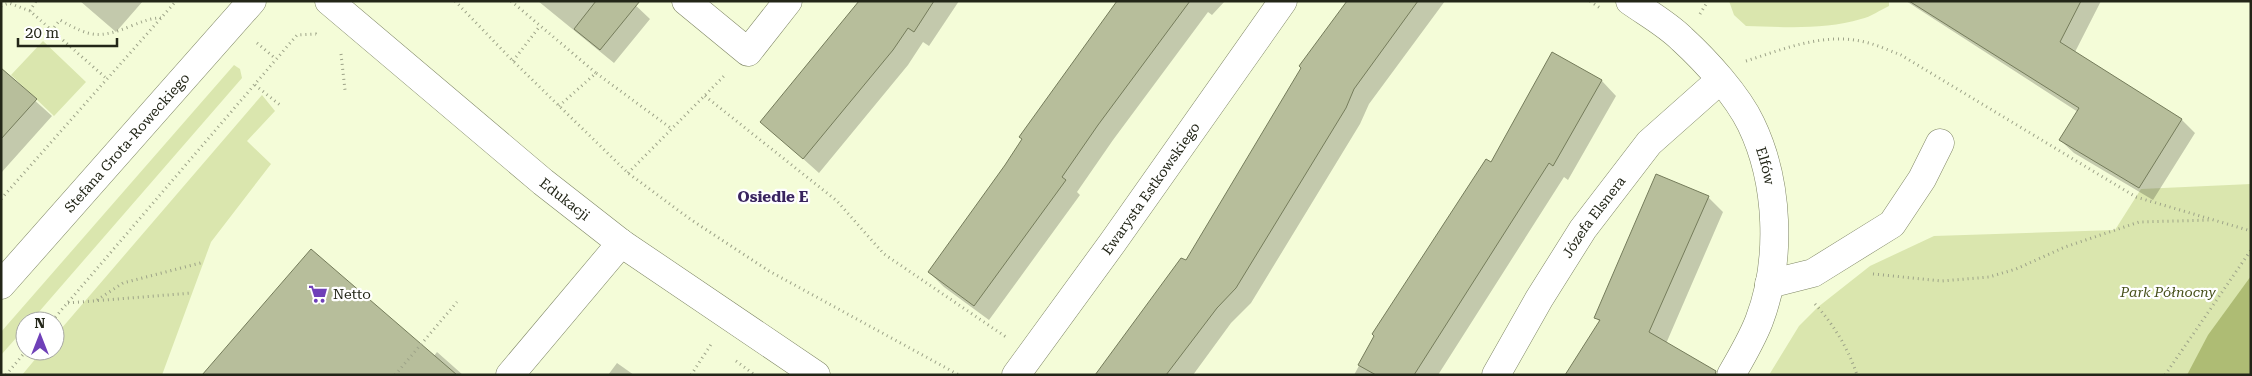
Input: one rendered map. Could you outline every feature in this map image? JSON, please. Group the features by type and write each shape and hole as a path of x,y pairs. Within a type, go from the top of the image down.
{"street":[{"name":"Stefana Grota-Roweckiego","path":"1,285 252,1"},
{"name":"Edukacji","path":"329,1 543,182 621,243 816,375"},
{"path":"686,1 748,52 788,1"},
{"name":"Ewarysta Estkowskiego","path":"1016,375 1114,242 1283,1"},
{"name":"Elfów","path":"1630,1 1681,38 1720,80 1751,123 1766,162 1773,208 1773,242 1769,284 1759,321 1731,375"},
{"name":"Józefa Elsnera","path":"1496,375 1583,229 1649,144 1720,80"},
{"path":"1769,284 1814,273 1892,224 1918,186 1940,143"},
{"path":"510,375 621,243"}],"path":[{"path":"30,11 36,1"},
{"path":"1,198 176,1"},
{"path":"455,1 513,61 628,173 690,219 769,271 959,375"},
{"path":"510,1 596,73 672,129"},
{"path":"1590,1 1605,12"},
{"path":"1697,18 1708,1"},
{"path":"1,6 9,3 30,11 106,79"},
{"path":"52,31 60,20 78,31 102,36 150,18 161,18"},
{"path":"513,61 540,26"},
{"path":"60,311 296,35 316,34"},
{"path":"1745,61 1811,41 1844,38 1866,42 1901,55 2136,197 2251,231"},
{"path":"628,173 748,52"},
{"path":"341,54 345,90"},
{"path":"559,106 596,73"},
{"path":"255,85 280,105"},
{"path":"705,96 837,201 884,254 1010,341"},
{"path":"1869,274 1942,281 1989,277 2016,269 2065,247 2139,222 2214,220"},
{"path":"2165,375 2251,250"},
{"path":"97,301 124,283 204,262"},
{"path":"67,303 192,293"},
{"path":"395,375 457,302"},
{"path":"1813,302 1840,336 1851,356 1857,375"},
{"path":"691,375 712,343"},
{"path":"6,375 18,361"}],"green space":[{"path":"1729,1 1889,1 1889,6 1865,18 1833,25 1775,27 1746,26 1734,15"},
{"path":"43,41 86,82 54,116 11,75"},
{"path":"234,65 240,69 242,78 40,311 19,311"},
{"path":"262,95 275,111 247,141 271,164 211,242 162,375 22,375 34,361 65,361 65,324"},
{"name":"Park Północny","path":"2251,184 2251,375 1769,375 1799,326 1818,307 1870,266 1934,236 2115,230 2141,189"},
{"path":"2251,276 2251,375 2187,375 2208,335"},
{"path":"15,316 15,339 1,355 1,332"}],"building":[{"path":"596,1 640,1 600,50 574,29"},
{"path":"859,1 934,1 914,32 908,28 893,50 803,159 760,122"},
{"path":"1117,1 1190,1 1098,125 1062,177 1066,180 974,306 928,272 1005,165 1022,139 1019,137"},
{"path":"1347,1 1418,1 1354,89 1346,108 1236,288 1217,308 1166,375 1095,375 1181,258 1186,260 1301,68 1299,66"},
{"path":"1909,1 2081,1 2060,42 2182,119 2139,188 2059,140 2079,108"},
{"path":"1552,52 1602,80 1553,166 1549,163 1414,375 1376,375 1358,365 1374,336 1372,334 1486,159 1491,162"},
{"path":"1,68 37,99 1,139"},
{"path":"1656,174 1709,196 1649,332 1716,371 1715,375 1565,375 1600,320 1594,318"},
{"name":"Netto","path":"311,249 457,375 202,375"}],"place":[{"name":"Netto","path":"318,294"}],"district":[{"name":"Osiedle E","path":"773,197"}]}
